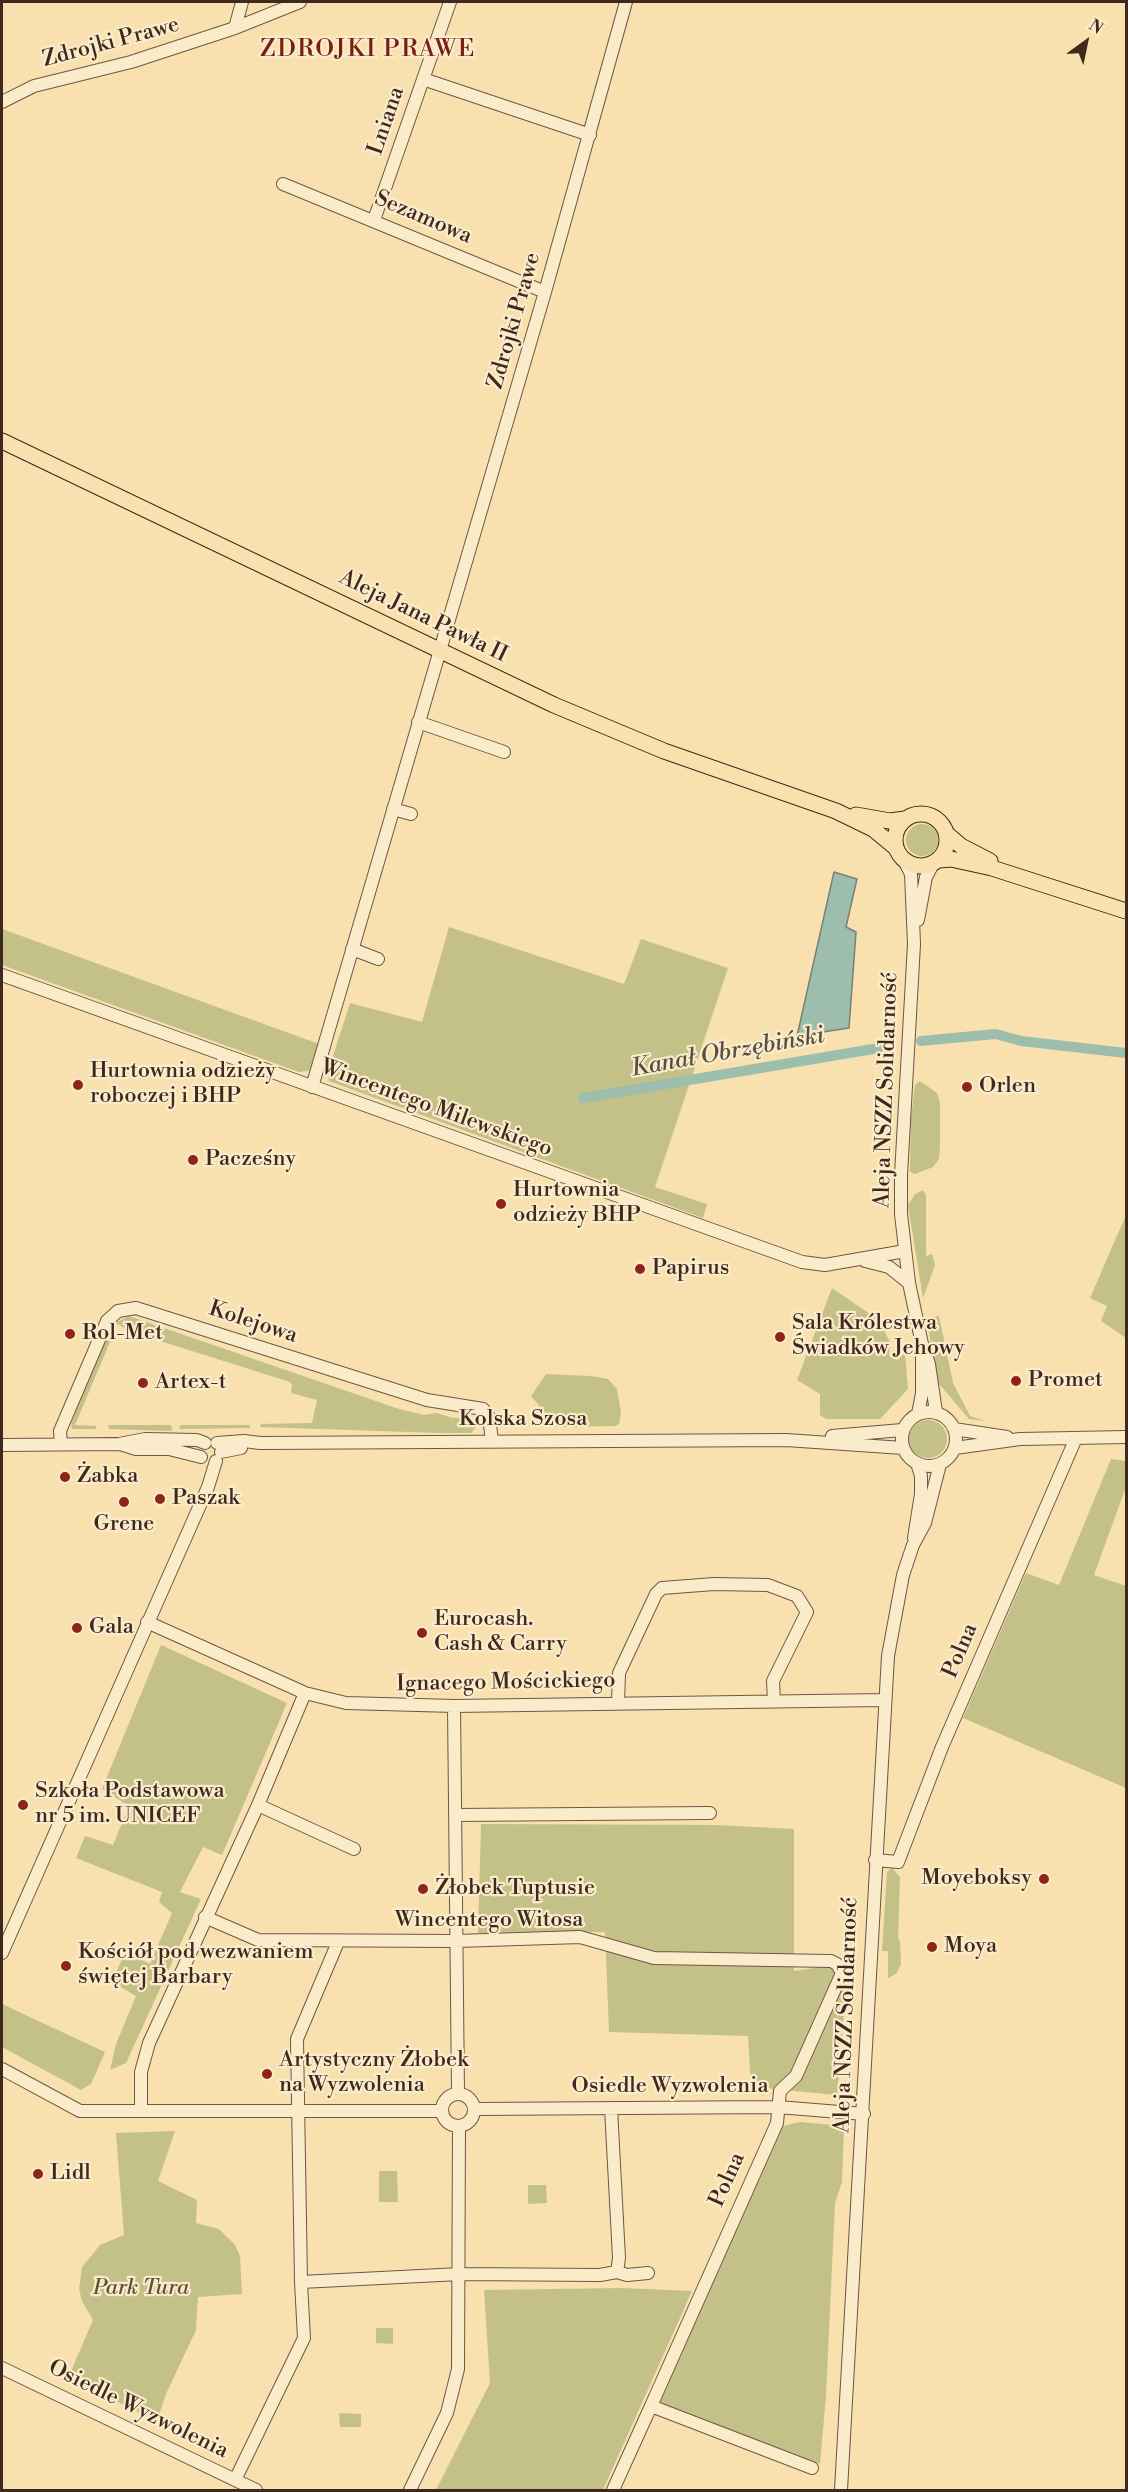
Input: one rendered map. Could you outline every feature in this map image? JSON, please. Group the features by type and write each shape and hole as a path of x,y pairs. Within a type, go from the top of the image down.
{"main road":[{"name":"Aleja Jana Pawła II","path":"2,441 605,728 836,811 873,829 896,848"},
{"name":"Aleja Jana Pawła II","path":"836,811 890,821 905,819"},
{"path":"1034,880 960,846 947,834 937,819 930,815 921,814 905,819 896,832 896,848 905,862 919,867 951,859 1034,880 1126,911"},
{"path":"936,862 946,848 947,834"}],"street":[{"path":"235,28 242,2"},
{"name":"Zdrojki Prawe","path":"2,102 34,86 131,63 235,28 300,2"},
{"name":"Lniana","path":"374,220 450,2"},
{"name":"Zdrojki Prawe","path":"312,1087 545,292 626,2"},
{"path":"423,79 590,135"},
{"name":"Sezamowa","path":"284,184 545,292"},
{"path":"418,722 504,752"},
{"path":"393,809 411,814"},
{"name":"Aleja NSZZ Solidarność","path":"905,862 911,874 914,945 901,1175 905,1251 922,1344 929,1364 936,1412"},
{"name":"Aleja NSZZ Solidarność","path":"914,945 924,885 936,862"},
{"path":"352,949 378,959"},
{"name":"Wincentego Milewskiego","path":"2,975 802,1262 825,1264 861,1261 905,1251"},
{"name":"Wincentego Milewskiego","path":"861,1261 889,1267 909,1282"},
{"name":"Kolejowa","path":"61,1444 60,1431 107,1321 118,1311 131,1308 140,1308 427,1400 483,1409 489,1417 492,1441"},
{"name":"Aleja NSZZ Solidarność","path":"918,1414 922,1393 922,1344"},
{"path":"936,1412 947,1419 954,1429 955,1448 940,1464 929,1466 917,1463 908,1457 903,1448 902,1430 911,1418 918,1414 936,1412"},
{"path":"954,1429 1020,1439"},
{"name":"Kolska Szosa","path":"786,1440 902,1430"},
{"path":"955,1448 1020,1439 1126,1437"},
{"name":"Polna","path":"875,1860 898,1862 942,1748 1076,1438"},
{"name":"Kolska Szosa","path":"2,1445 119,1444 144,1439 197,1440 211,1453 260,1443 786,1440 903,1448"},
{"path":"2,1953 214,1474 211,1453"},
{"name":"Aleja NSZZ Solidarność","path":"841,2490 864,2114 883,1700 894,1612 913,1545 921,1494 917,1463"},
{"name":"Aleja NSZZ Solidarność","path":"913,1545 924,1523 940,1464"},
{"path":"618,1702 619,1673 656,1594 662,1588 714,1584 768,1585 797,1596 807,1611 773,1681 774,1701"},
{"name":"Ignacego Mościckiego","path":"147,1622 305,1693 346,1703 454,1706 883,1700"},
{"path":"141,2111 141,2072 149,2043 258,1805 305,1693"},
{"path":"454,1706 458,2093"},
{"path":"258,1805 354,1849"},
{"path":"456,1815 710,1813"},
{"name":"Wincentego Witosa","path":"206,1917 258,1940 457,1941 580,1937 654,1958 831,1961 837,1964 842,1973"},
{"path":"235,2480 304,2338 297,2039 338,1942"},
{"name":"Polna","path":"613,2490 777,2123 780,2091 796,2076 842,1973"},
{"path":"2,2069 80,2111 442,2111"},
{"path":"458,2093 470,2097 475,2109 471,2121 459,2126 447,2122 442,2111 446,2099 458,2093"},
{"name":"Osiedle Wyzwolenia","path":"475,2109 778,2107 864,2114"},
{"path":"611,2108 620,2258 617,2272"},
{"path":"410,2490 447,2413 455,2389 458,2369 459,2126"},
{"path":"301,2282 460,2274 600,2275 617,2272 627,2275 648,2273"},
{"name":"Osiedle Wyzwolenia","path":"2,2368 256,2490"},
{"path":"651,2406 812,2468"}],"green space":[{"path":"922,824 934,828 938,840 934,852 922,856 910,852 906,840 910,828"},
{"path":"449,927 624,984 641,939 728,968 655,1187 707,1204 703,1218 329,1081 328,1072 350,1003 422,1022"},
{"path":"2,929 319,1044 313,1064 309,1071 299,1072 2,965"},
{"path":"920,1081 937,1093 940,1103 940,1146 939,1159 933,1167 915,1174 910,1172 911,1117 915,1085"},
{"path":"923,1190 926,1195 926,1256 932,1254 935,1265 923,1298 908,1205 915,1194"},
{"path":"1126,1215 1126,1338 1101,1321 1107,1306 1090,1298"},
{"path":"832,1288 873,1316 881,1325 890,1342 889,1356 897,1360 905,1353 908,1389 880,1419 826,1419 820,1415 820,1394 797,1380"},
{"path":"129,1316 399,1409 424,1415 436,1413 453,1418 470,1417 477,1426 471,1433 260,1427 261,1424 312,1423 317,1400 291,1393 290,1382 135,1333 115,1323"},
{"path":"939,1316 953,1383 970,1416 985,1421 969,1419 938,1385 927,1321 928,1318"},
{"path":"106,1337 112,1337 75,1425 96,1426 96,1429 72,1429 71,1424"},
{"path":"546,1374 608,1379 617,1389 621,1413 619,1424 615,1426 557,1427 531,1396"},
{"path":"928,1420 942,1425 947,1439 942,1453 928,1458 914,1453 909,1439 914,1425"},
{"path":"108,1425 171,1425 172,1431 109,1429"},
{"path":"181,1425 250,1425 250,1428 179,1429"},
{"path":"1111,1459 1126,1461 1126,1487 1094,1575 1126,1586 1126,1788 963,1718 1026,1573 1059,1585"},
{"path":"161,1645 287,1703 222,1855 203,1847 180,1892 201,1899 126,2063 110,2070 116,2044 136,1996 112,1982 125,1952 150,1964 172,1913 159,1902 162,1892 76,1858 85,1836 113,1845 129,1806 102,1789"},
{"path":"481,1824 717,1825 794,1829 794,1971 848,1963 837,2095 751,2087 748,2036 609,2032 605,1932 478,1933"},
{"path":"892,1868 900,1877 898,1938 901,1964 896,1974 888,1978 888,1951 882,1951 887,1872"},
{"path":"2,2004 105,2052 91,2084 81,2090 2,2047"},
{"path":"800,2122 844,2126 842,2182 835,2203 826,2396 820,2464 656,2405 783,2126"},
{"name":"Park Tura","path":"175,2131 158,2181 197,2200 196,2223 219,2229 235,2245 240,2256 242,2294 198,2297 196,2330 166,2394 157,2421 68,2378 93,2320 82,2301 79,2289 82,2267 100,2245 124,2235 116,2133"},
{"path":"379,2171 397,2171 398,2202 379,2202"},
{"path":"528,2185 546,2185 547,2203 528,2204"},
{"path":"622,2288 692,2291 603,2490 436,2490 490,2383 484,2290"},
{"path":"376,2328 393,2328 393,2344 376,2343"},
{"path":"339,2413 361,2414 361,2427 340,2427"}],"shaded area":[{"path":"834,872 857,879 846,927 856,932 849,1028 797,1036"}],"waterway":[{"name":"Kanał Obrzębiński","path":"921,1041 996,1034 1021,1041 1126,1053"},
{"name":"Kanał Obrzębiński","path":"583,1098 879,1048"}],"place":[{"name":"Hurtownia odzieży roboczej i BHP","path":"78,1085"},
{"name":"Orlen","path":"967,1087"},
{"name":"Pacześny","path":"193,1160"},
{"name":"Hurtownia odzieży BHP","path":"501,1204"},
{"name":"Papirus","path":"640,1269"},
{"name":"Rol-Met","path":"70,1334"},
{"name":"Sala Królestwa Świadków Jehowy","path":"780,1337"},
{"name":"Promet","path":"1016,1381"},
{"name":"Artex-t","path":"143,1383"},
{"name":"Żabka","path":"65,1477"},
{"name":"Paszak","path":"160,1499"},
{"name":"Grene","path":"124,1502"},
{"name":"Gala","path":"77,1628"},
{"name":"Eurocash. Cash & Carry","path":"422,1633"},
{"name":"Szkoła Podstawowa nr 5 im. UNICEF","path":"23,1805"},
{"name":"Moyeboksy","path":"1044,1879"},
{"name":"Żłobek Tuptusie","path":"423,1889"},
{"name":"Moya","path":"932,1947"},
{"name":"Kościół pod wezwaniem świętej Barbary","path":"66,1966"},
{"name":"Artystyczny Żłobek na Wyzwolenia","path":"267,2074"},
{"name":"Lidl","path":"38,2174"}],"district":[{"name":"ZDROJKI PRAWE","path":"368,50"}]}
